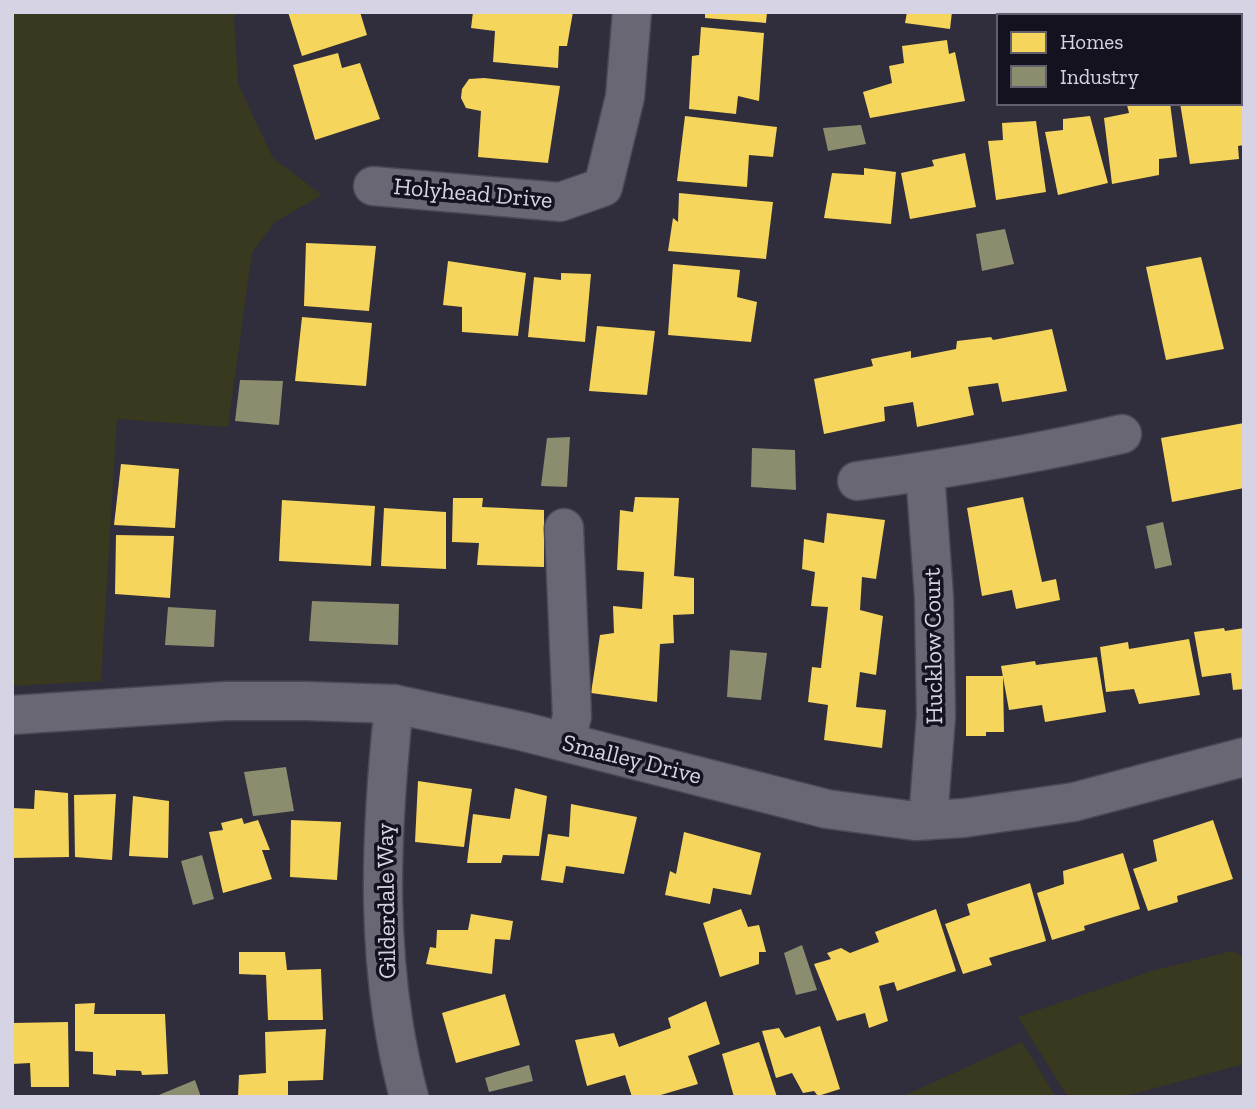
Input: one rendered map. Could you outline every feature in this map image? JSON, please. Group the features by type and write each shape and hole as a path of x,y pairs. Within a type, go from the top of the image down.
{"street":[{"name":"Holyhead Drive","path":"373,186 560,202 603,187 625,97 632,12"},
{"path":"857,481 925,472 1122,434"},
{"name":"Hucklow Court","path":"925,472 934,597 936,716 928,820"},
{"path":"565,528 572,716 566,742"},
{"name":"Smalley Drive","path":"12,715 226,701 394,704 566,742 827,809 928,820 964,818 1074,802 1244,757"},
{"name":"Gilderdale Way","path":"394,704 383,831 384,946 388,995 409,1097"}],"green space":[{"path":"12,12 240,12 234,16 238,84 273,158 322,195 275,222 252,253 228,427 117,419 101,681 12,686"},
{"path":"1232,951 1244,957 1244,1064 1122,1097 1068,1097 1018,1017 1155,970"},
{"path":"1022,1042 1056,1097 901,1097"}],"building: Homes":[{"path":"288,12 360,12 367,35 302,56"},
{"path":"473,12 573,12 567,46 559,46 558,68 493,62 495,31 471,28"},
{"path":"705,12 767,12 766,23 705,18"},
{"path":"907,12 952,12 950,29 905,23"},
{"path":"701,27 764,33 759,101 738,96 736,114 689,109 692,56 699,55"},
{"path":"947,40 949,54 955,52 965,101 870,118 863,92 892,83 889,66 904,63 902,46"},
{"path":"338,53 342,68 360,63 380,119 315,140 293,65"},
{"path":"484,78 560,86 548,163 478,157 481,111 466,108 461,98 462,89 469,79"},
{"path":"1242,88 1244,145 1238,146 1239,159 1190,164 1180,105 1242,105"},
{"path":"1127,105 1170,105 1177,157 1159,159 1159,175 1112,184 1104,118 1129,113"},
{"path":"685,116 777,127 773,157 749,155 747,187 677,181"},
{"path":"1090,116 1108,183 1058,195 1045,132 1063,130 1063,119"},
{"path":"1036,121 1046,192 996,200 988,141 1003,140 1002,123"},
{"path":"965,153 976,207 910,219 901,173 934,166 932,160"},
{"path":"864,168 896,172 891,224 824,218 832,173 864,175"},
{"path":"679,193 773,202 766,259 668,251 673,218 678,222"},
{"path":"306,243 376,246 369,311 304,306"},
{"path":"1201,257 1224,349 1166,360 1146,267"},
{"path":"448,261 526,273 518,336 462,332 462,307 443,305"},
{"path":"673,264 740,270 737,297 757,302 751,342 668,335"},
{"path":"561,273 591,274 585,342 528,337 534,277 561,280"},
{"path":"302,317 372,323 366,386 295,381"},
{"path":"597,326 655,331 647,395 589,391"},
{"path":"1052,329 1067,391 1002,402 998,383 968,387 974,415 917,427 913,402 884,407 885,421 824,434 814,379 873,366 871,359 911,351 911,358 956,349 957,341 991,337 993,340"},
{"path":"1244,423 1244,488 1172,502 1161,438"},
{"path":"121,464 179,469 175,528 114,525"},
{"path":"635,497 679,498 674,576 694,578 694,614 673,615 674,643 660,644 657,702 591,693 600,635 614,633 613,606 642,609 644,572 617,570 620,510 633,512"},
{"path":"1023,497 1042,582 1056,579 1060,600 1016,609 1012,590 982,596 967,508"},
{"path":"453,498 483,498 482,507 544,510 544,567 477,565 479,543 452,542"},
{"path":"282,500 375,506 371,566 279,561"},
{"path":"384,508 446,512 446,569 381,566"},
{"path":"827,513 885,520 876,579 862,577 860,610 883,616 876,675 860,672 856,707 886,710 882,748 824,740 828,705 808,702 812,667 821,668 828,607 811,606 815,572 802,569 804,539 824,543"},
{"path":"116,535 174,536 170,598 115,594"},
{"path":"1224,628 1225,631 1244,628 1244,689 1233,690 1231,673 1202,677 1194,632"},
{"path":"1189,639 1200,695 1139,704 1134,689 1106,692 1100,647 1128,642 1129,649"},
{"path":"1097,657 1106,712 1045,722 1042,705 1009,710 1001,666 1035,661 1036,665"},
{"path":"966,676 1003,676 1004,732 966,736"},
{"path":"418,781 472,789 464,847 415,842"},
{"path":"515,788 547,796 539,856 503,855 501,863 467,863 473,814 510,819"},
{"path":"35,790 68,793 69,857 12,858 12,808 34,809"},
{"path":"116,794 112,860 75,857 74,795"},
{"path":"133,796 169,801 168,858 129,856"},
{"path":"571,804 637,817 624,874 566,866 563,883 541,880 548,834 569,837"},
{"path":"242,818 244,824 258,820 270,850 262,850 272,879 223,893 209,832 223,830 221,823"},
{"path":"291,820 341,822 337,880 290,877"},
{"path":"1213,820 1233,879 1177,896 1178,902 1148,911 1133,869 1157,861 1153,840"},
{"path":"684,832 761,853 751,895 713,888 710,904 665,895 670,871 676,874"},
{"path":"1123,853 1140,909 1084,926 1085,930 1052,940 1037,893 1064,884 1063,871"},
{"path":"1030,883 1046,941 989,958 992,965 963,974 945,924 970,915 967,904"},
{"path":"741,909 748,927 759,925 766,952 759,952 759,964 720,977 703,923"},
{"path":"936,909 956,971 897,991 894,982 879,986 888,1021 869,1028 865,1013 837,1021 814,964 831,959 827,953 841,948 850,953 879,942 875,932"},
{"path":"471,914 513,921 510,940 495,939 492,974 426,964 430,947 436,948 437,930 468,930"},
{"path":"239,952 285,952 287,970 321,969 323,1020 268,1020 266,975 239,974"},
{"path":"505,994 520,1045 456,1063 442,1013"},
{"path":"706,1001 720,1044 688,1056 698,1084 654,1097 632,1097 625,1075 587,1086 575,1040 614,1033 619,1047 671,1028 668,1018"},
{"path":"95,1003 94,1014 165,1014 168,1074 142,1075 141,1071 116,1070 116,1076 93,1074 93,1052 75,1051 75,1004"},
{"path":"68,1022 69,1087 31,1087 30,1063 12,1064 12,1023"},
{"path":"820,1026 840,1089 818,1096 814,1091 803,1093 792,1073 776,1078 762,1031 779,1028 785,1038"},
{"path":"326,1029 323,1080 288,1081 288,1097 238,1097 239,1075 266,1073 265,1032"},
{"path":"759,1042 777,1097 734,1097 722,1054"}],"building: Industry":[{"path":"861,125 866,144 828,151 823,128"},
{"path":"1005,229 1014,264 982,271 976,234"},
{"path":"240,380 283,381 279,425 235,421"},
{"path":"570,437 567,487 541,486 547,438"},
{"path":"752,448 795,450 796,490 751,487"},
{"path":"1163,522 1172,565 1155,569 1146,526"},
{"path":"312,601 399,604 398,645 309,641"},
{"path":"168,607 216,610 214,647 165,645"},
{"path":"730,650 767,653 761,700 727,697"},
{"path":"286,767 294,811 253,816 244,772"},
{"path":"202,855 214,899 193,905 181,861"},
{"path":"802,945 817,990 796,995 784,953"},
{"path":"529,1065 533,1081 489,1092 485,1078"},
{"path":"195,1080 201,1097 154,1097"}]}
